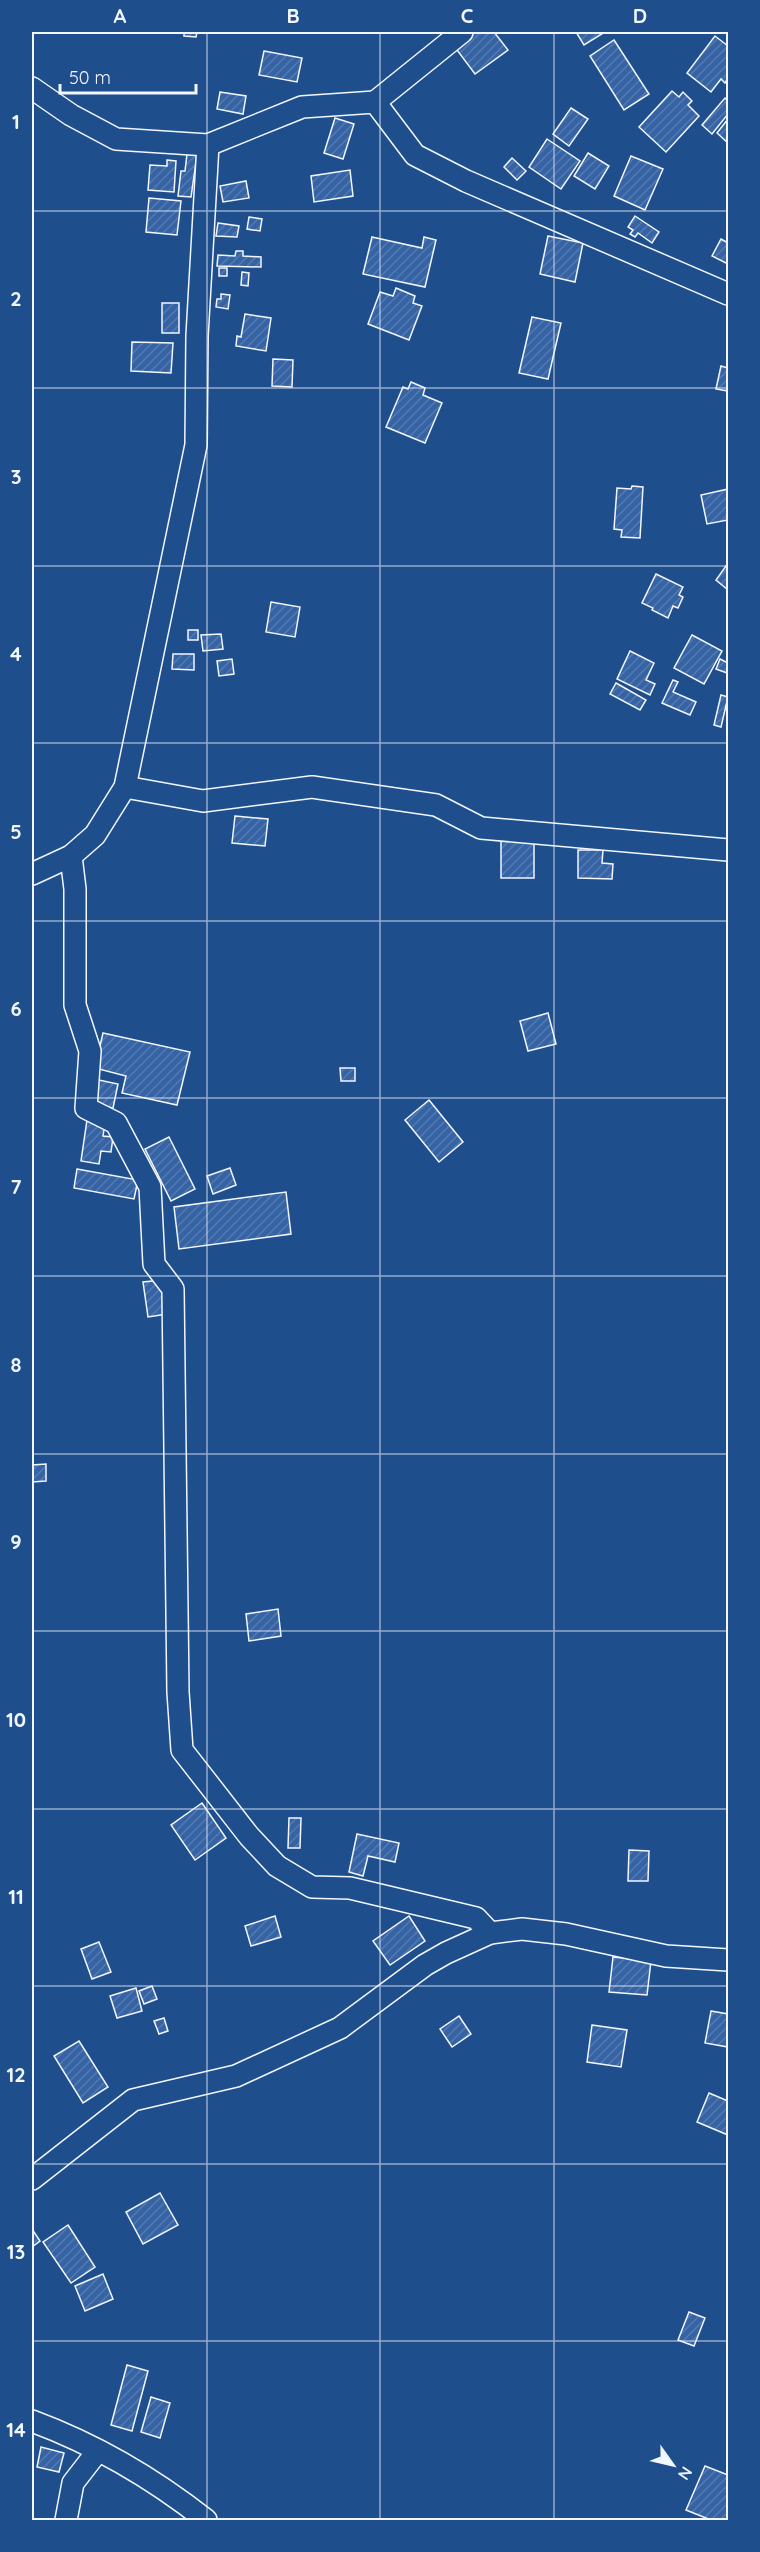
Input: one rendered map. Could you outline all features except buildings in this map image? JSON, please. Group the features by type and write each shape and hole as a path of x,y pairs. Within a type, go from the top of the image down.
{"street":[{"path":"32,88 70,116 116,139 208,145 302,107 375,102 462,32"},
{"path":"375,102 415,155 466,181 729,294"},
{"path":"32,874 71,856 95,835 125,787 196,445 197,336 208,145"},
{"path":"125,787 203,801 312,787 436,805 481,828 729,850"},
{"path":"71,856 75,889 75,1005 90,1051 86,1108 116,1124 150,1187 154,1264 173,1289 178,1692 182,1750 249,1836 277,1866 312,1887 351,1888 476,1918 490,1933"},
{"path":"32,2179 133,2100 236,2076 340,2028 425,1965 490,1933 522,1929 566,1934 666,1956 729,1960"},
{"path":"32,2421 136,2471 176,2496 206,2520"},
{"path":"66,2520 73,2482 98,2452"}]}
